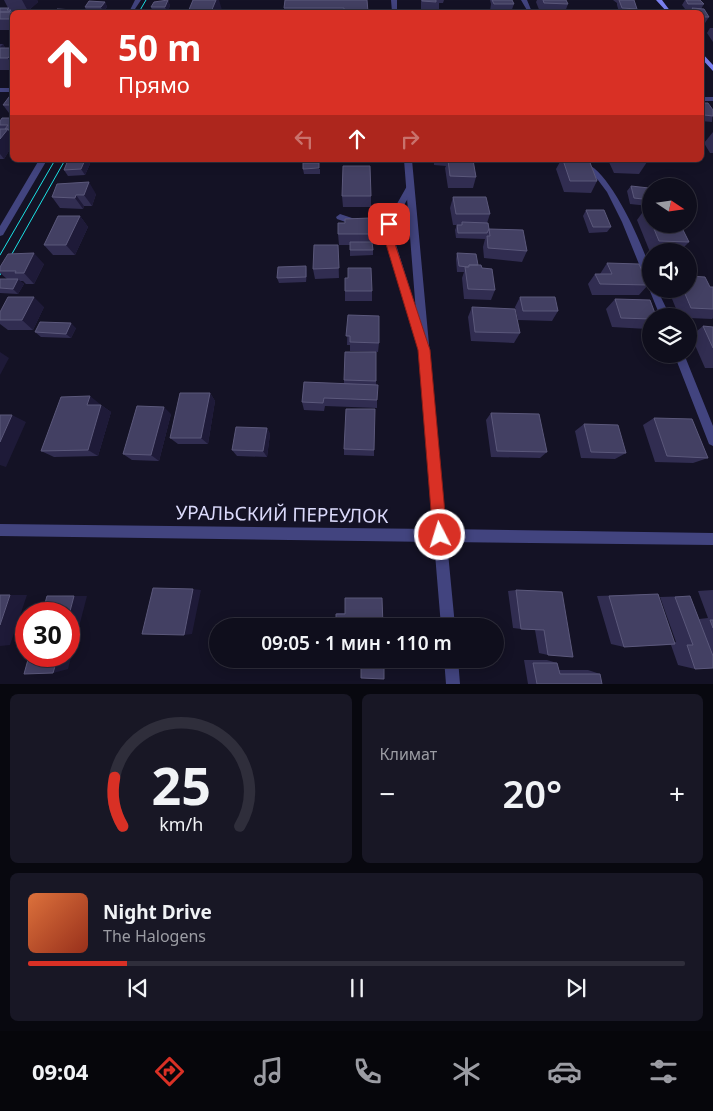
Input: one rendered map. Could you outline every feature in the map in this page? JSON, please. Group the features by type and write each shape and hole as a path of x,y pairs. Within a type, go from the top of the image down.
{"main road":[{"path":"659,0 667,10"},
{"path":"704,58 713,69"}],"street":[{"path":"0,233 43,162"},
{"path":"408,162 447,618"},
{"path":"569,162 586,166 605,184 615,200 642,264"},
{"path":"410,188 393,215 388,229 390,244 424,350"},
{"path":"340,216 360,224 388,229"},
{"path":"683,363 713,440"},
{"name":"УРАЛЬСКИЙ ПЕРЕУЛОК","path":"0,530 713,539"},
{"path":"452,668 453,684"}],"building":[{"path":"168,0 165,7 151,7 154,2"},
{"path":"193,0 216,0 212,10 189,10"},
{"path":"285,0 367,0 368,10 344,10 344,8 284,8"},
{"path":"436,0 436,2 422,1"},
{"path":"492,0 512,0 514,4 494,4"},
{"path":"543,0 566,0 568,4 544,3"},
{"path":"619,0 634,0 637,9 622,8"},
{"path":"686,0 700,0 704,4 688,4"},
{"path":"89,1 105,2 101,7 85,7"},
{"path":"0,8 9,8 7,10 10,10 9,12 0,12"},
{"path":"692,8 704,9 709,17 704,17 704,10 694,10"},
{"path":"0,12 10,12 10,19 0,19"},
{"path":"0,48 10,48 8,58 0,58"},
{"path":"10,96 10,105 3,105"},
{"path":"704,103 708,103 713,110 713,116 704,115"},
{"path":"2,118 10,118 10,132 8,129 5,129 8,125 0,125"},
{"path":"0,129 8,129 0,139"},
{"path":"67,162 84,162 81,169 64,170"},
{"path":"448,162 473,162 476,177 450,176"},
{"path":"564,162 590,162 597,181 570,181"},
{"path":"303,163 319,163 319,168 303,169"},
{"path":"343,166 370,166 371,196 342,196"},
{"path":"89,182 84,195 76,195 75,198 52,197 57,184"},
{"path":"631,186 642,187 642,199 634,198"},
{"path":"453,197 486,197 490,214 456,214"},
{"path":"586,210 604,210 611,227 593,227"},
{"path":"58,216 80,216 66,245 44,245"},
{"path":"370,218 370,234 338,234 338,223 345,223 345,219"},
{"path":"462,222 488,223 489,229 487,233 458,233 457,225 462,225"},
{"path":"489,229 523,230 527,251 488,248 487,236 490,236"},
{"path":"656,233 684,233 689,242 659,241"},
{"path":"350,242 372,242 373,250 350,250"},
{"path":"314,245 338,245 339,268 313,269"},
{"path":"34,253 24,273 0,271 0,267 8,254"},
{"path":"457,253 476,254 478,265 459,266"},
{"path":"607,263 639,264 642,271 642,285 600,284 595,274 612,274"},
{"path":"469,265 481,265 482,268 492,269 495,290 468,289 465,267 469,267"},
{"path":"306,266 306,277 277,278 278,267"},
{"path":"348,268 371,268 372,291 345,291 345,278 348,278"},
{"path":"697,276 705,277 710,287 713,287 713,309 691,308 687,298 697,298"},
{"path":"0,279 18,279 13,289 0,288"},
{"path":"8,297 34,297 22,320 0,320 0,312"},
{"path":"520,297 555,297 558,311 523,311"},
{"path":"615,299 650,300 653,308 642,308 642,319 621,318"},
{"path":"472,307 515,309 520,333 475,332"},
{"path":"348,315 379,316 379,343 350,342 350,336 346,336"},
{"path":"40,322 71,323 66,334 35,332"},
{"path":"703,326 713,327 713,348"},
{"path":"345,352 376,352 376,381 344,380"},
{"path":"304,382 378,385 377,400 324,398 323,403 302,402"},
{"path":"180,393 210,393 201,438 170,438"},
{"path":"90,396 87,405 101,405 88,450 41,451 61,397"},
{"path":"137,406 164,407 151,455 123,454"},
{"path":"346,409 375,409 374,450 344,449"},
{"path":"491,413 539,414 547,452 497,451"},
{"path":"0,415 12,415 0,442"},
{"path":"654,418 692,419 708,458 667,456"},
{"path":"584,424 618,425 626,453 591,452"},
{"path":"236,427 267,428 263,451 232,450"},
{"path":"153,588 193,589 184,635 142,634"},
{"path":"516,590 562,592 573,657 548,655 544,630 521,629"},
{"path":"658,594 675,644 624,647 609,596"},
{"path":"0,595 10,595 0,625"},
{"path":"47,596 74,596 72,602 45,602"},
{"path":"690,596 713,656 713,668 695,669 687,645 693,645 675,597"},
{"path":"345,598 382,598 383,618 336,618 336,614 345,614"},
{"path":"533,663 557,663 560,674 600,674 602,684 537,684"},
{"path":"26,667 55,667 53,673 24,674"},
{"path":"361,668 384,668 384,679 361,678"}],"tram line":[{"path":"140,10 146,0"},
{"path":"0,255 54,162"},
{"path":"0,275 64,162"}],"route":[{"path":"389,224 388,236 390,244 424,350 440,535"}]}
